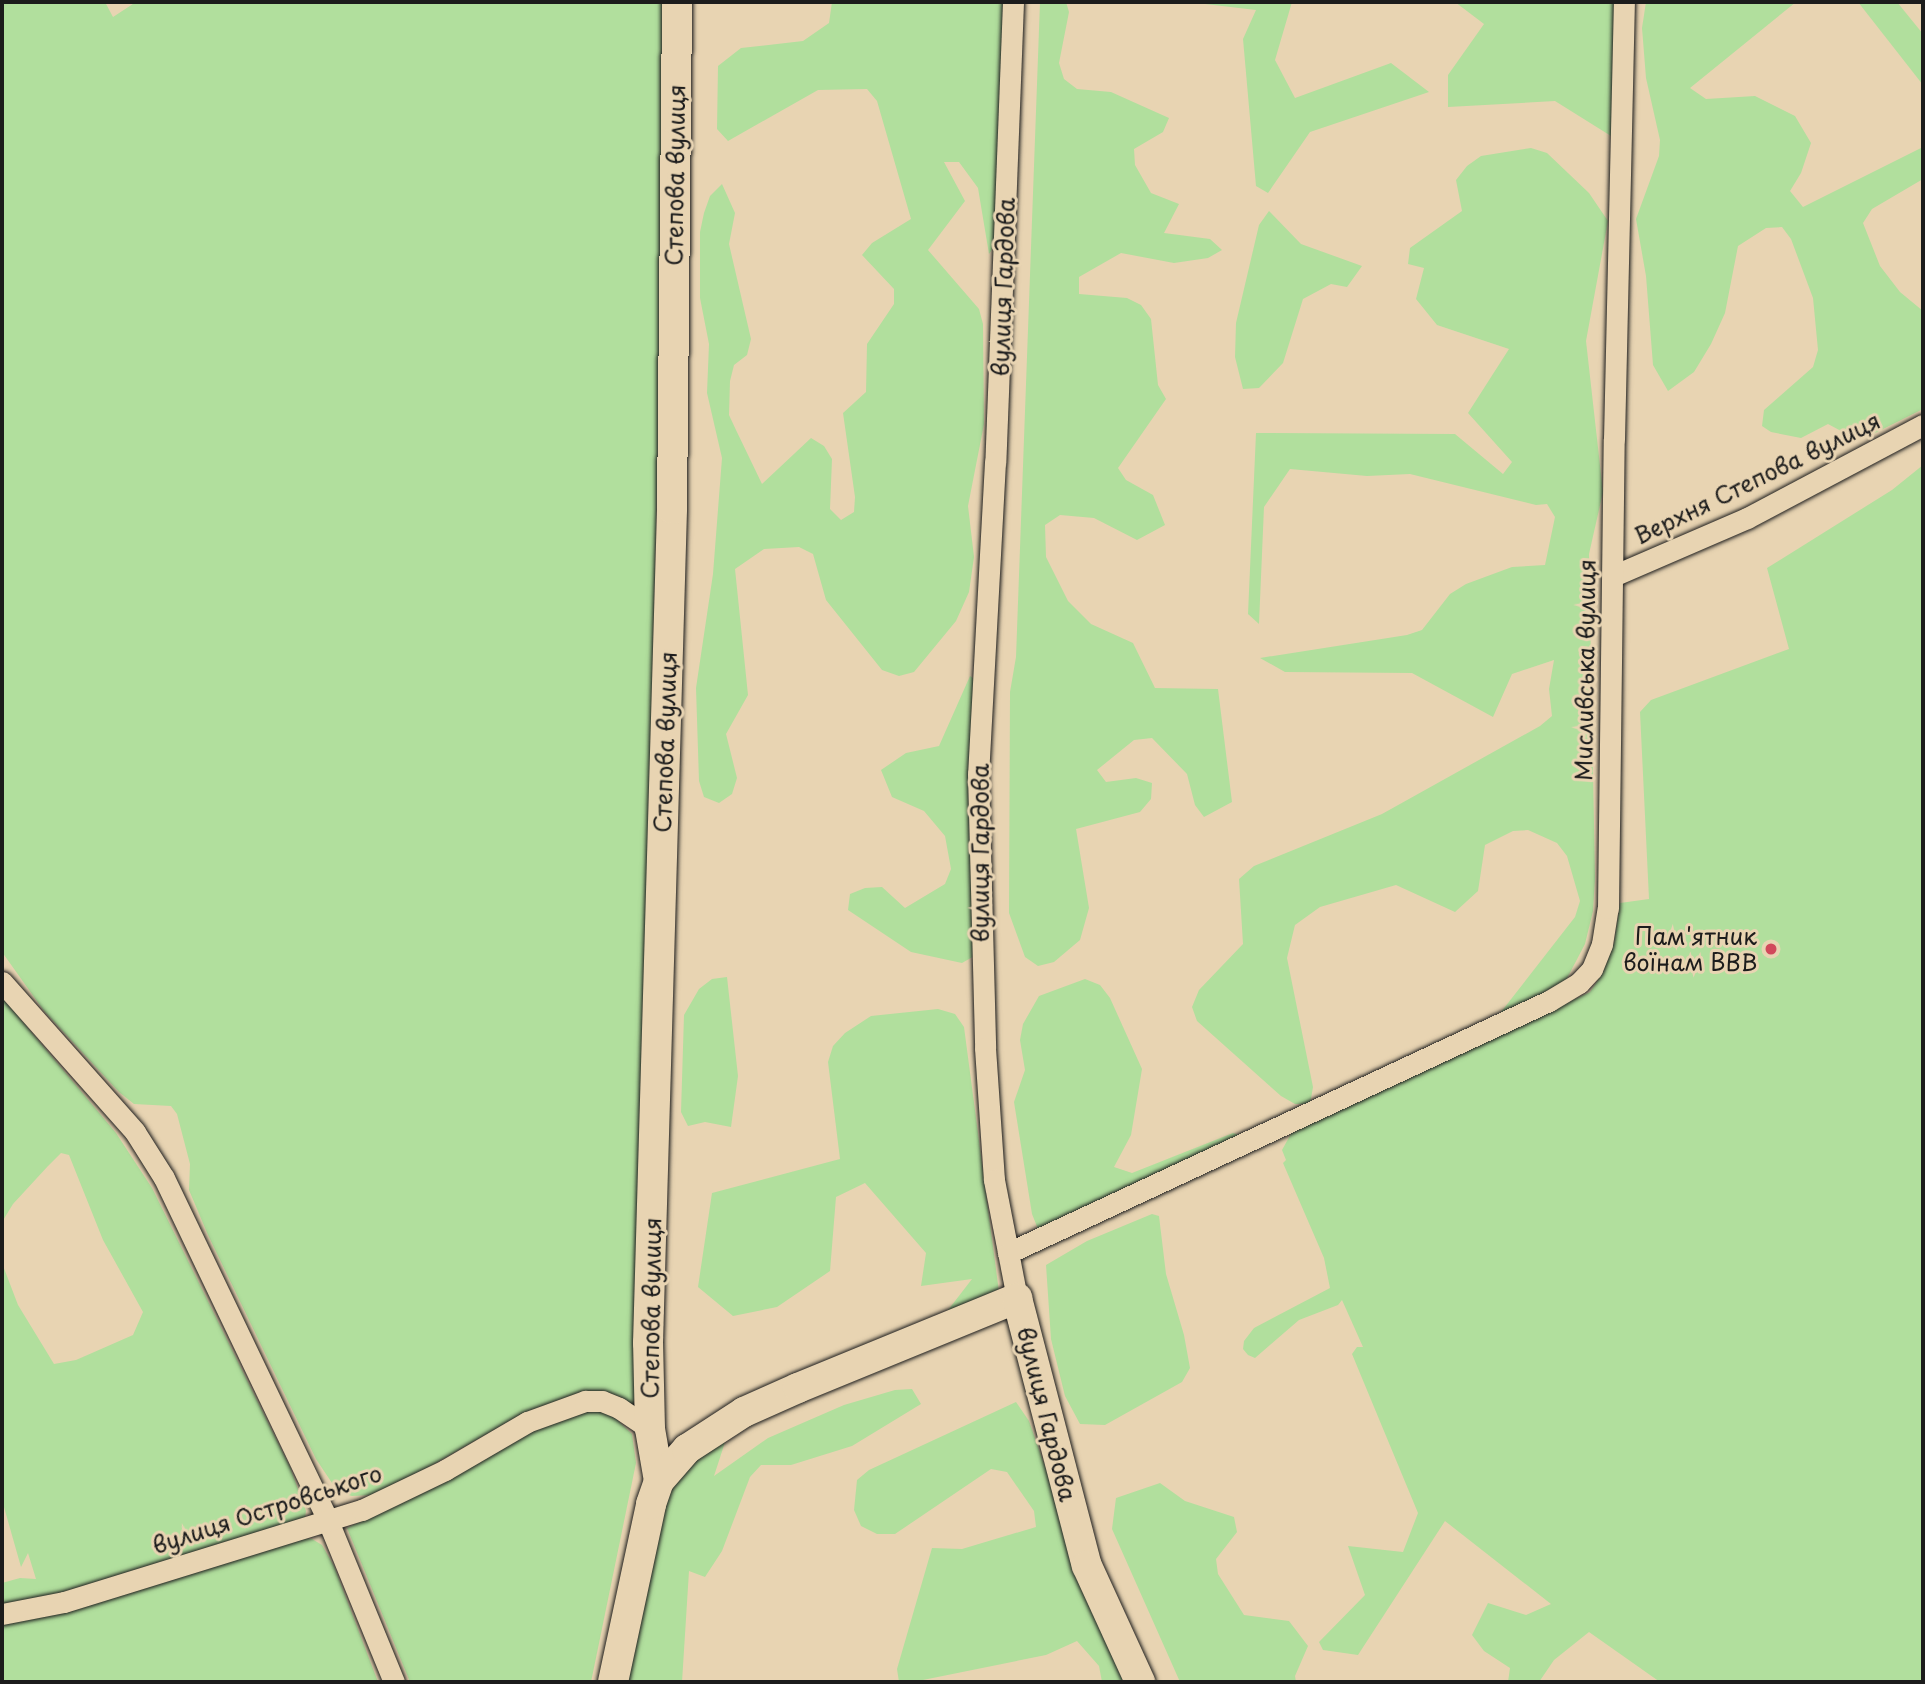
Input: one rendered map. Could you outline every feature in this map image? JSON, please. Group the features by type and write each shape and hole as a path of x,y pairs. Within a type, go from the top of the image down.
{"street":[{"name":"Степова вулиця","path":"659,1481 650,1430 648,1343 672,509 677,2"},
{"name":"вулиця Гардова","path":"1013,2 995,462 978,774 985,1048 994,1180 1017,1298 1087,1566 1140,1682"},
{"name":"Мисливська вулиця","path":"1009,1253 1567,992 1592,969 1602,944 1608,908 1624,2"},
{"name":"Верхня Степова вулиця","path":"1613,576 1747,517 1923,425"},
{"path":"2,982 135,1132 164,1178 328,1521 394,1682"},
{"path":"614,1682 644,1529 659,1481 687,1449 744,1412 1017,1298"},
{"name":"вулиця Островського","path":"2,1614 64,1602 328,1521 392,1498 527,1422 585,1401 602,1401 619,1408 650,1430"}],"green space":[{"path":"2,2 105,2 113,17 136,2 668,2 634,1405 612,1394 506,1423 427,1468 371,1495 352,1496 338,1492 316,1459 208,1235 189,1190 190,1164 177,1114 171,1106 134,1104 119,1092 44,1011 2,952"},
{"path":"832,2 1003,2 998,241 989,254 978,188 959,162 944,162 965,201 928,250 979,309 983,324 984,424 968,506 974,557 969,592 956,621 914,672 899,676 882,670 826,600 813,554 799,547 764,549 735,569 748,695 726,734 737,778 732,794 719,803 704,797 699,781 696,688 713,574 722,458 707,393 709,344 700,298 700,232 704,213 710,196 722,184 735,213 729,244 751,339 747,355 734,365 730,381 729,415 762,484 811,438 824,446 832,459 830,509 841,520 854,512 855,497 843,413 866,392 867,344 894,304 894,289 862,255 872,243 911,219 877,101 867,89 818,90 728,141 717,129 718,66 741,48 803,41 829,23"},
{"path":"1040,2 1066,2 1069,12 1059,63 1064,79 1077,89 1111,92 1169,118 1163,132 1134,149 1135,165 1151,193 1179,204 1164,233 1210,239 1222,250 1208,258 1174,263 1121,253 1079,277 1079,294 1127,298 1141,305 1151,319 1158,385 1166,399 1118,468 1126,480 1153,495 1165,525 1137,540 1094,518 1060,515 1045,525 1046,557 1068,601 1091,624 1133,643 1155,688 1218,689 1232,802 1204,817 1195,805 1187,774 1152,738 1134,740 1097,770 1106,782 1136,778 1152,783 1151,799 1140,812 1076,829 1089,908 1080,940 1054,962 1038,966 1025,957 1009,913 1010,692 1016,657"},
{"path":"1188,2 1292,2 1275,60 1295,98 1391,63 1429,92 1310,132 1268,193 1256,186 1243,39 1256,10"},
{"path":"1455,2 1625,2 1619,141 1555,101 1448,107 1448,75 1484,24"},
{"path":"1646,2 1796,2 1690,88 1706,99 1755,96 1795,116 1811,143 1801,173 1790,191 1803,207 1923,147 1923,179 1872,209 1863,223 1880,266 1900,292 1923,311 1923,409 1871,435 1856,439 1828,424 1801,438 1771,432 1762,426 1764,410 1813,367 1818,350 1813,298 1791,239 1782,227 1766,228 1738,246 1725,313 1711,344 1694,372 1668,391 1653,365 1646,276 1636,219 1659,156 1660,140 1646,78 1642,28"},
{"path":"1858,2 1897,2 1923,34 1923,85"},
{"path":"1531,148 1547,153 1589,193 1608,221 1586,341 1603,492 1589,554 1595,878 1593,911 1585,944 1564,984 1494,1021 1575,917 1580,901 1567,856 1557,843 1528,830 1513,831 1485,845 1478,891 1455,912 1396,885 1320,907 1295,925 1287,958 1313,1087 1310,1104 1295,1104 1281,1096 1197,1021 1192,1007 1199,990 1243,944 1239,879 1254,866 1382,814 1540,726 1552,716 1549,689 1554,660 1512,674 1493,717 1412,673 1285,672 1260,658 1407,635 1422,630 1450,594 1466,584 1512,567 1545,565 1555,517 1547,504 1536,505 1410,474 1367,476 1290,469 1264,507 1259,624 1248,614 1256,433 1455,434 1503,474 1512,462 1468,413 1509,349 1437,325 1416,299 1424,268 1408,264 1410,248 1462,211 1456,180 1467,166 1481,156"},
{"path":"1269,211 1301,244 1362,266 1347,287 1331,284 1303,299 1283,363 1259,388 1243,389 1235,357 1236,323 1259,225"},
{"path":"1923,465 1923,1682 1660,1682 1589,1632 1554,1660 1539,1682 1508,1682 1510,1668 1484,1651 1472,1635 1488,1603 1526,1615 1551,1604 1445,1521 1358,1655 1323,1650 1319,1642 1365,1595 1348,1546 1403,1552 1418,1513 1352,1354 1357,1347 1363,1347 1342,1300 1338,1305 1299,1320 1255,1358 1243,1349 1244,1341 1254,1328 1330,1288 1324,1258 1283,1163 1286,1160 1282,1150 1292,1132 1590,992 1602,974 1614,943 1620,903 1649,899 1640,712 1651,700 1789,649 1767,568 1892,490"},
{"path":"970,676 979,682 976,955 962,963 911,952 848,910 850,894 865,888 882,887 905,908 945,884 951,869 945,836 924,811 892,797 881,770 906,753 939,746"},
{"path":"727,977 738,1076 731,1127 705,1122 688,1126 681,1112 684,1015 699,989 712,979"},
{"path":"1085,979 1100,985 1110,998 1142,1069 1131,1135 1114,1167 1132,1173 1233,1133 1249,1138 1038,1229 1032,1214 1014,1102 1025,1070 1020,1040 1023,1024 1039,996"},
{"path":"2,997 116,1133 152,1188 290,1467 306,1511 305,1518 2,1612 2,1583 20,1578 36,1579 28,1553 21,1567 2,1500 2,1263 18,1305 54,1364 76,1360 133,1335 143,1312 103,1240 69,1155 61,1153 48,1166 13,1204 2,1222"},
{"path":"938,1009 955,1014 964,1027 999,1292 945,1314 972,1279 921,1286 926,1253 865,1183 836,1197 830,1271 777,1307 733,1316 698,1287 712,1193 840,1159 828,1062 833,1046 845,1033 871,1016"},
{"path":"1152,1214 1159,1216 1166,1274 1184,1335 1190,1368 1182,1382 1105,1425 1080,1424 1065,1396 1051,1339 1046,1265 1087,1241"},
{"path":"912,1389 921,1404 852,1446 791,1465 761,1465 750,1477 722,1551 705,1577 689,1571 682,1682 627,1682 669,1487 690,1458 727,1436 714,1476 768,1438 844,1405 895,1390"},
{"path":"1016,1402 1029,1421 1075,1551 1139,1682 1102,1682 1099,1666 1077,1641 1046,1655 913,1682 899,1682 897,1669 932,1548 962,1549 1036,1527 1034,1511 1007,1472 991,1469 895,1534 877,1534 861,1526 854,1510 857,1480 869,1470"},
{"path":"583,1412 610,1413 632,1434 636,1463 591,1682 410,1682 347,1528 401,1502 539,1426"},
{"path":"1160,1483 1185,1501 1234,1517 1237,1532 1216,1559 1218,1574 1244,1615 1289,1621 1308,1646 1295,1676 1296,1682 1180,1682 1112,1529 1116,1498"},
{"path":"301,1538 312,1539 322,1545 334,1566 378,1682 2,1682 2,1623 194,1573"}],"place":[{"name":"Пам'ятник воїнам ВВВ","path":"1771,949"}]}
